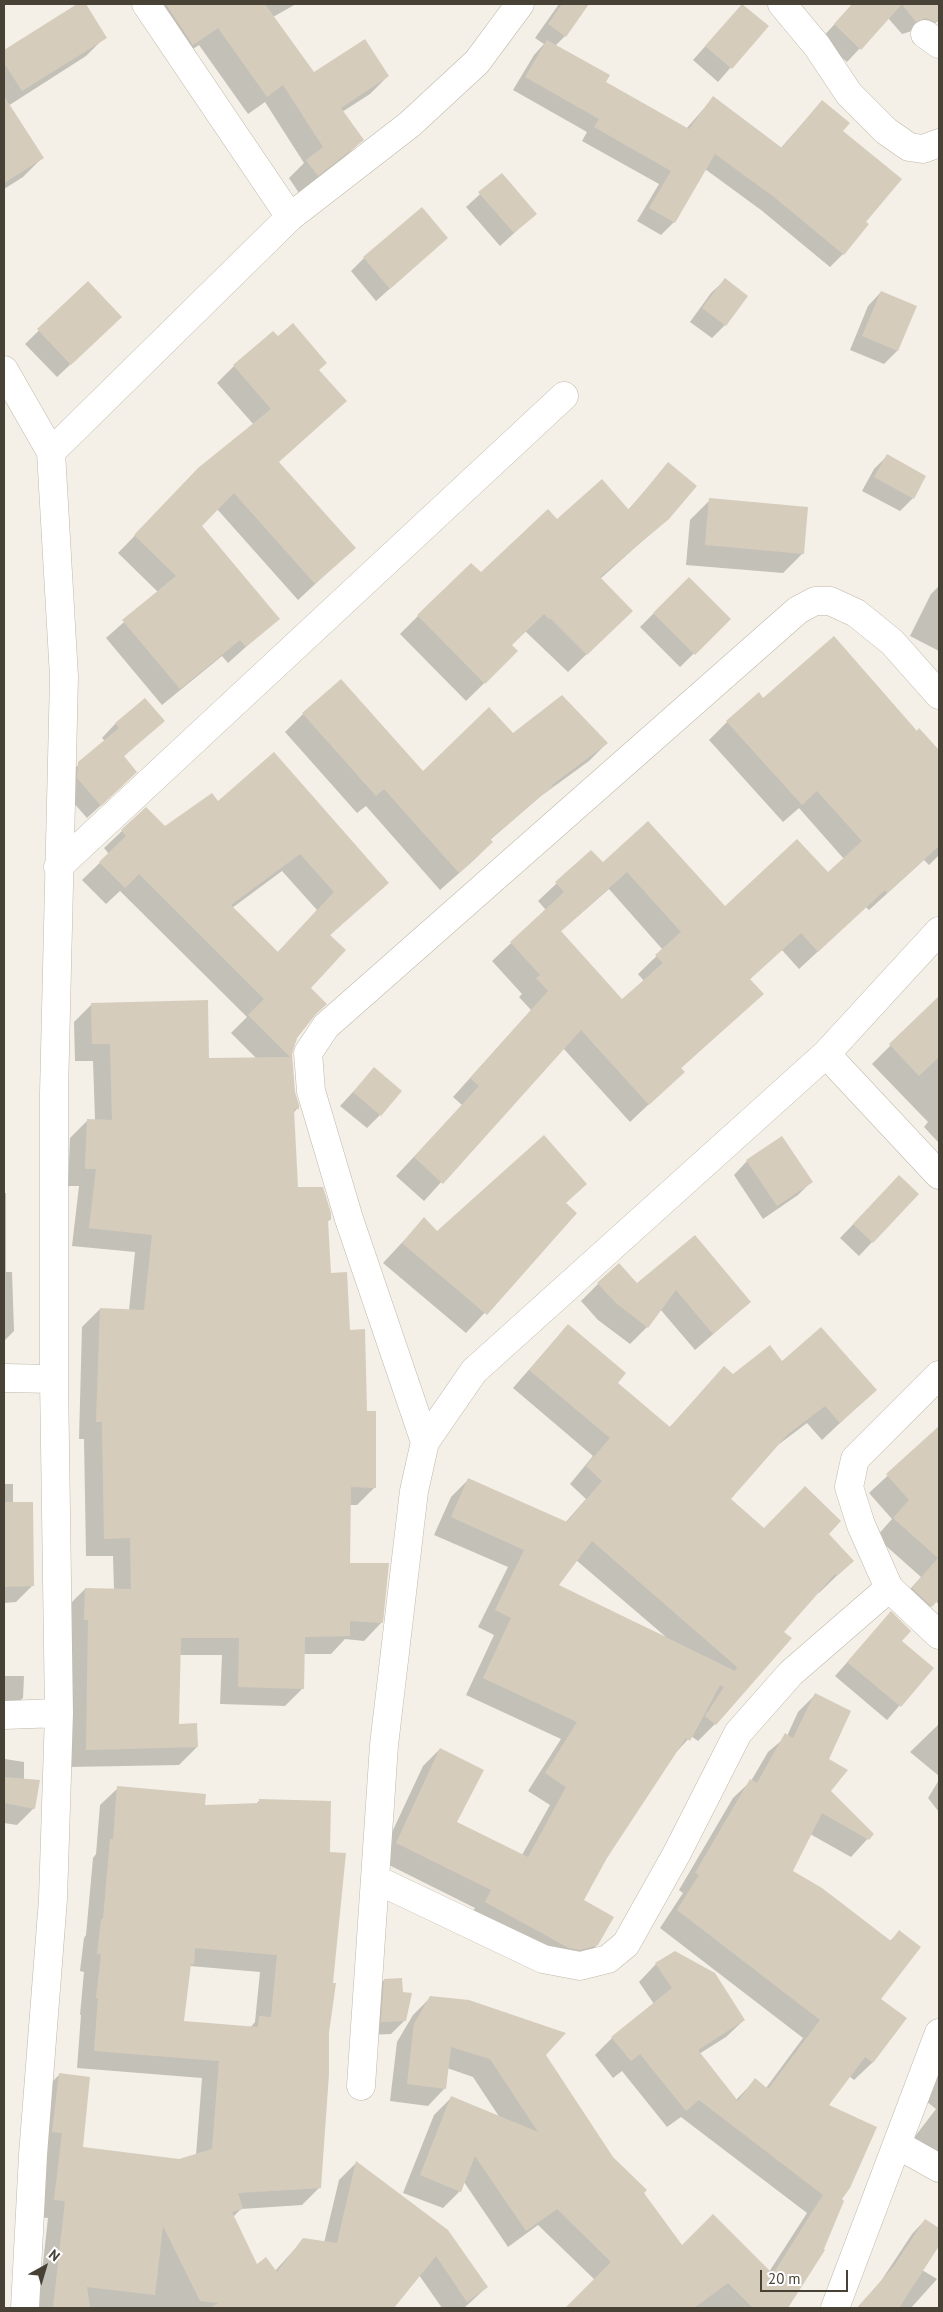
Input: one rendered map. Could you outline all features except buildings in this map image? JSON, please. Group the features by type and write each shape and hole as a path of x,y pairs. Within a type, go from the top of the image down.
{"street":[{"path":"146,4 290,217"},
{"path":"51,452 290,217 410,124 477,62 520,4"},
{"path":"782,4 817,46 849,94 886,130 909,147 923,148 939,143"},
{"path":"4,370 51,452 64,677 54,1094 54,1379 59,1713 53,1899 33,2155 24,2308"},
{"path":"58,867 564,396"},
{"path":"425,1442 349,1219 310,1091 308,1052 326,1026 798,610 816,601 830,601 856,613 892,642 939,695"},
{"path":"361,2086 384,1745 414,1491 425,1442 474,1371 826,1054 939,932"},
{"path":"826,1054 939,1176"},
{"path":"939,1374 855,1460 849,1487 861,1525 890,1588 939,1635"},
{"path":"4,1378 54,1379"},
{"path":"375,1879 543,1959 580,1966 608,1959 626,1944 677,1853 738,1733 791,1673 890,1588"},
{"path":"4,1715 59,1713"},
{"path":"836,2308 939,2033"},
{"path":"898,2145 939,2168"}]}
